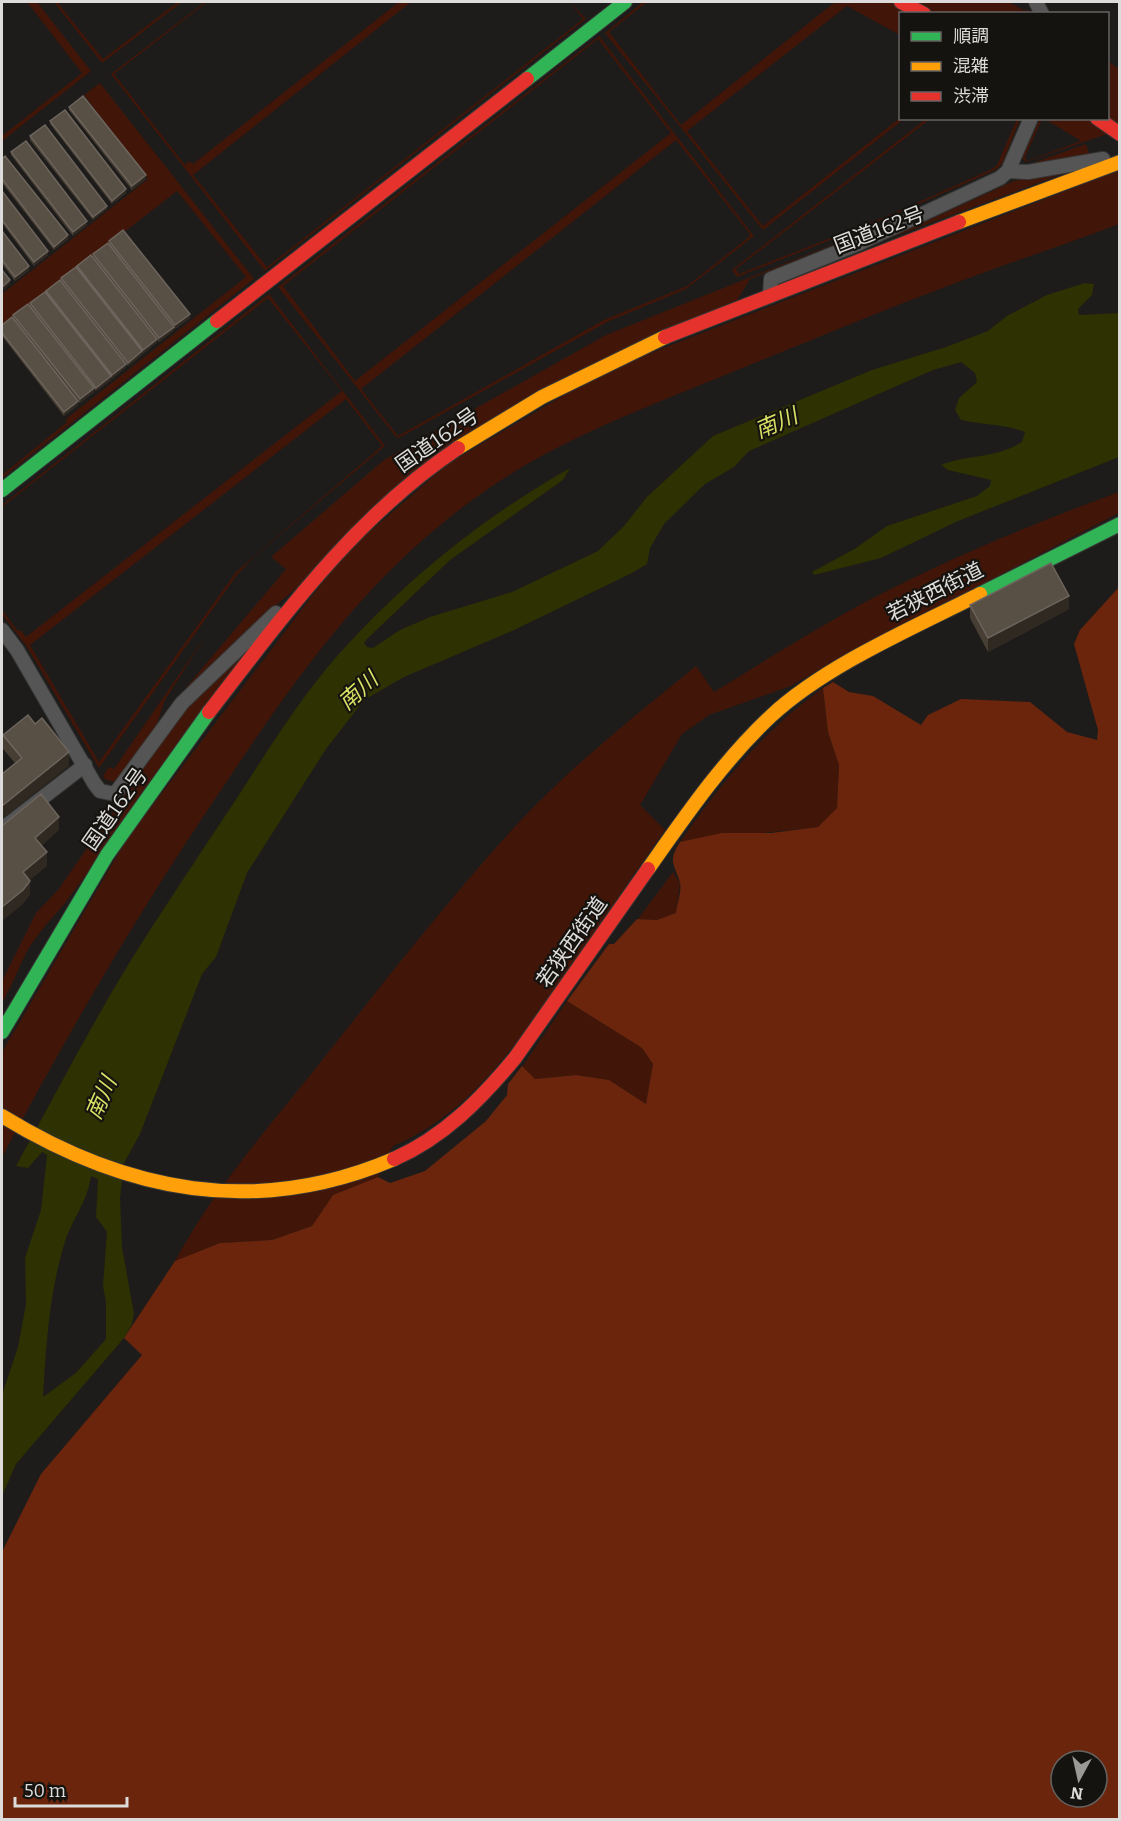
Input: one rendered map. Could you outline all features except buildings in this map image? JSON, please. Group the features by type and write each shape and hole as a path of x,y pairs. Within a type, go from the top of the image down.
{"main road":[{"path":"2,490 625,2"},
{"path":"901,2 920,12"},
{"path":"1100,120 1119,134"},
{"name":"国道162号","path":"2,1032 119,837 286,614 361,526 388,501 445,458 517,412 602,365 770,294 1119,162"},
{"name":"若狭西街道","path":"2,1116 31,1134 122,1174 145,1181 213,1191 275,1189 329,1180 377,1167 404,1155 453,1123 515,1058 690,809 724,765 772,715 808,687 881,644 1119,524"}],"street":[{"path":"1008,171 1030,120"},
{"path":"770,294 771,279 860,243 982,187 1008,171 1028,172 1119,157"},
{"path":"2,630 17,650 100,791 115,794 182,703 277,612 286,614"},
{"path":"2,829 85,765"}],"shaded area":[{"path":"27,2 37,2 91,71 2,141 2,136 82,73"},
{"path":"54,2 57,2 103,59 178,2 182,2 102,63"},
{"path":"207,2 114,74 185,165 189,161 193,164 399,2 411,2 193,175 267,267 583,19 570,2 586,19 265,271 111,74"},
{"path":"643,2 647,2 609,32 681,125 835,2 1009,2 1025,11 1027,9 1028,12 899,12 899,34 847,6 687,131 763,226 899,119 903,120 763,230 605,33"},
{"path":"599,36 754,236 686,289 607,322 399,438 278,287","holes":["598,39 671,133 355,381 283,286","676,140 750,234 749,237 687,286 604,320 398,436 361,389"]},
{"path":"1109,62 1119,69 1119,130 1026,162 1022,158 1040,120 1042,120 1025,157 1027,161 1081,141 1047,120 1109,120"},
{"path":"100,83 254,279 2,478 2,475 67,422 66,419 246,277 177,191 2,327 2,294 148,179 84,95"},
{"path":"925,120 929,120 736,269 739,274 892,214 992,169 997,165 1017,120 1020,120 1002,164 995,170 894,215 737,277 732,270"},
{"path":"1086,144 1090,156 1027,165"},
{"path":"1073,170 885,240 1014,181"},
{"path":"1119,170 1119,224 904,303 589,432 506,477 460,509 419,543 346,618 313,659 191,834 134,925 53,1063 2,1157 2,1052 127,839 344,554 449,463 605,371"},
{"path":"893,220 750,279 737,300 535,392 259,619 183,691 286,569 271,557 384,460 606,335"},
{"path":"269,294 385,446 254,557 237,575 99,768 27,647 2,614 2,610 18,631 21,630 26,637 342,391 268,298 2,507","holes":["346,399 382,446 236,572 99,762 30,645"]},
{"path":"1119,492 1119,513 791,686 709,715 682,734 640,805 665,830 536,1016 496,1068 449,1113 422,1131 393,1146 378,1177 333,1195 312,1226 272,1240 220,1243 175,1261 206,1209 242,1159 469,879 542,798 673,684 696,666 714,692 880,594 1015,532"},
{"path":"1119,587 1119,1819 2,1820 2,1552 41,1474 142,1355 124,1338 175,1261 220,1243 272,1240 312,1226 333,1195 378,1177 390,1183 425,1171 486,1121 507,1095 508,1084 522,1066 535,1079 576,1075 609,1080 646,1104 653,1064 642,1048 567,1001 609,944 614,944 637,919 657,920 676,913 680,886 673,859 680,842 722,833 771,833 818,827 837,808 839,765 828,732 823,688 833,682 849,692 873,696 921,725 928,715 961,699 1030,702 1067,732 1097,740 1098,730 1074,644 1080,630"},
{"path":"263,631 66,902 31,944 2,1003 2,981 36,913 58,890 188,703"},
{"path":"207,634 165,700 155,729 122,776 116,782 106,780 103,776 109,767 114,769"},
{"path":"823,688 828,732 839,765 837,808 818,827 680,842 711,799 745,759 782,721"},
{"path":"673,872 680,884 676,913 657,920 638,919"},
{"path":"567,1001 642,1048 653,1064 646,1104 609,1080 576,1075 535,1079 522,1067"}],"water":[{"name":"南川","path":"1085,283 1094,284 1092,295 1078,309 1079,315 1119,313 1119,457 958,521 881,558 814,575 812,572 856,548 887,526 977,496 990,486 991,480 948,470 941,465 992,454 1022,442 1025,432 1010,427 961,420 955,410 959,398 977,382 975,373 961,362 933,370 749,451 734,467 705,484 664,524 650,548 647,564 632,573 512,631 404,677 364,700 326,749 247,873 216,957 202,974 140,1134 124,1163 120,1198 122,1247 134,1314 132,1324 124,1338 16,1464 2,1496 2,1395 18,1347 26,1304 25,1258 41,1210 47,1155 42,1152 28,1168 16,1166 131,960 278,735 338,655 390,601 446,552 506,508 570,468 563,480 450,560 367,639 364,643 367,647 373,648 400,630 430,617 512,592 598,551 624,526 647,497 713,436 872,370 988,331 1007,316 1047,295","holes":["91,1176 98,1179 96,1217 107,1232 103,1286 106,1302 106,1339 76,1373 43,1397 49,1321 59,1264 67,1236 86,1195"]}],"traffic: fast":[{"path":"527,79 625,2"},
{"path":"2,490 217,321"},
{"path":"980,594 1120,524"},
{"path":"2,1032 107,855 209,712"}],"traffic: slow":[{"path":"959,222 1120,162"},
{"path":"458,448 542,397 665,337"},
{"path":"648,869 721,770 771,716 817,680 844,664 980,594"},
{"path":"2,1116 49,1142 96,1163 144,1179 193,1188 242,1191 292,1188 343,1177 394,1159"}],"traffic: jam":[{"path":"901,2 920,12"},
{"path":"217,321 527,79"},
{"path":"1100,120 1120,134"},
{"path":"665,337 959,222"},
{"path":"209,712 294,604 354,536 421,475 458,448"},
{"path":"394,1159 429,1140 461,1116 502,1073 515,1058 648,869"}]}
